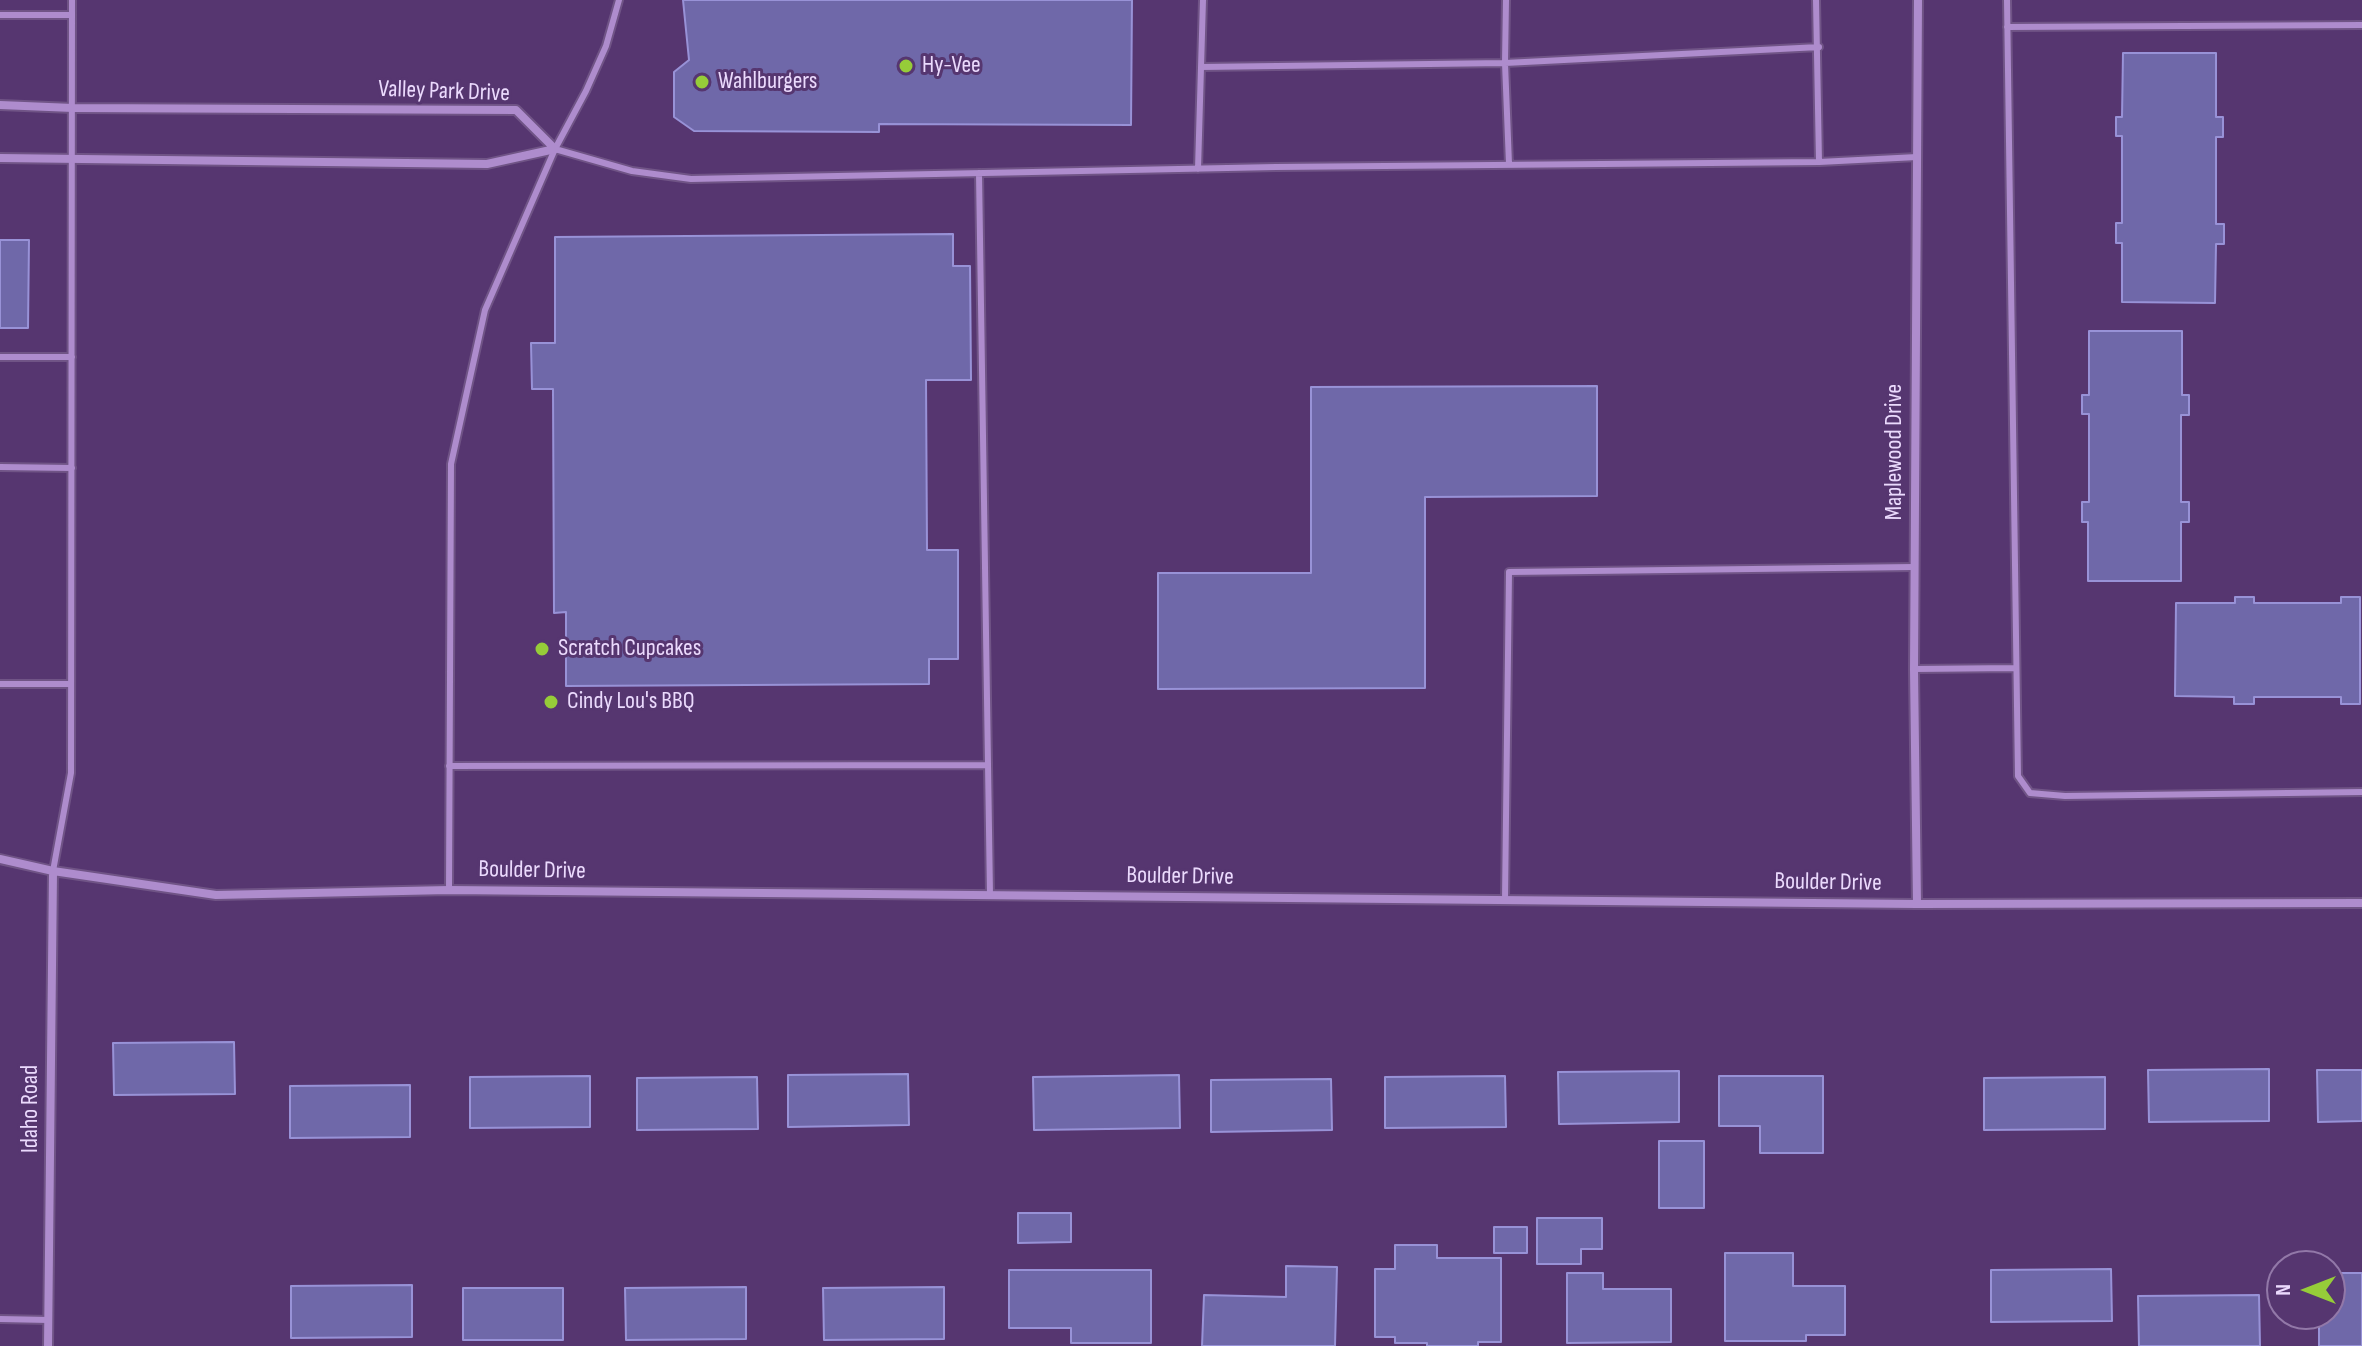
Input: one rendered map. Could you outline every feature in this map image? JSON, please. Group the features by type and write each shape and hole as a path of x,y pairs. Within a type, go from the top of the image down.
{"street":[{"name":"Maplewood Drive","path":"1917,904 1914,567 1918,0"},
{"name":"Valley Park Drive","path":"0,105 516,110 555,149"},
{"path":"0,158 487,164 555,149"},
{"name":"Boulder Drive","path":"0,859 53,871 216,895 449,890 1917,904 2362,903"},
{"name":"Idaho Road","path":"48,1346 53,871"}],"lane":[{"path":"53,871 71,773 72,0"},
{"path":"449,890 451,464 485,310 555,149 606,46 619,0"},
{"path":"1198,169 1203,0"},
{"path":"1506,0 1509,164"},
{"path":"1816,0 1819,162"},
{"path":"2007,0 2018,776 2030,793 2065,796 2362,792"},
{"path":"0,15 72,15"},
{"path":"2007,27 2362,25"},
{"path":"1201,67 1505,63 1819,47"},
{"path":"555,149 632,171 691,179 1509,164 1819,162 1917,157"},
{"path":"979,173 990,895"},
{"path":"0,357 72,357"},
{"path":"0,467 72,468"},
{"path":"1505,900 1509,572 1914,567"},
{"path":"1914,669 2016,668"},
{"path":"0,684 71,684"},
{"path":"449,766 987,765"},
{"path":"0,1319 49,1320"}],"building":[{"name":"Hy-Vee","path":"683,0 1132,0 1131,125 879,124 879,132 694,131 674,117 674,72 689,60"},
{"path":"2123,53 2216,53 2216,117 2223,117 2223,137 2216,137 2216,224 2224,224 2224,244 2216,244 2215,303 2122,302 2122,243 2116,243 2116,223 2122,223 2122,136 2116,136 2116,117 2122,117"},
{"path":"953,234 953,266 970,266 971,380 926,380 927,550 958,550 958,659 929,659 929,684 566,686 566,612 554,613 553,389 532,389 531,343 555,343 555,237"},
{"path":"0,240 29,240 28,328 0,328"},
{"path":"2089,331 2182,331 2182,395 2189,395 2189,415 2181,415 2181,502 2189,502 2189,522 2181,522 2181,581 2088,581 2088,522 2082,522 2082,502 2089,502 2089,414 2082,414 2082,395 2089,395"},
{"path":"1597,386 1597,496 1425,497 1425,688 1158,689 1158,573 1311,573 1311,387"},
{"path":"2235,597 2254,597 2254,603 2341,603 2341,597 2360,597 2360,704 2341,704 2341,697 2254,697 2254,704 2234,704 2234,697 2175,696 2176,603 2235,603"},
{"path":"234,1042 235,1094 114,1095 113,1043"},
{"path":"2269,1069 2269,1121 2149,1122 2148,1070"},
{"path":"2317,1070 2362,1070 2362,1121 2318,1122"},
{"path":"1679,1071 1679,1122 1559,1124 1558,1072"},
{"path":"908,1074 909,1125 788,1127 788,1075"},
{"path":"1179,1075 1180,1128 1034,1130 1033,1077"},
{"path":"590,1076 590,1127 470,1128 470,1077"},
{"path":"1505,1076 1506,1127 1385,1128 1385,1077"},
{"path":"1719,1076 1823,1076 1823,1153 1760,1153 1760,1126 1719,1126"},
{"path":"757,1077 758,1129 637,1130 637,1078"},
{"path":"2105,1077 2105,1129 1984,1130 1984,1078"},
{"path":"1331,1079 1332,1130 1211,1132 1211,1080"},
{"path":"410,1085 410,1137 290,1138 290,1086"},
{"path":"1659,1141 1704,1141 1704,1208 1659,1208"},
{"path":"1018,1213 1071,1213 1071,1242 1018,1243"},
{"path":"1537,1218 1602,1218 1602,1249 1581,1249 1581,1264 1537,1264"},
{"path":"1494,1227 1527,1227 1527,1253 1494,1253"},
{"path":"1395,1245 1437,1245 1437,1258 1501,1258 1501,1342 1478,1342 1478,1346 1427,1346 1427,1343 1395,1343 1395,1337 1375,1337 1375,1269 1395,1269"},
{"path":"1725,1253 1793,1253 1793,1286 1845,1286 1845,1335 1806,1335 1806,1341 1725,1341"},
{"path":"1286,1266 1337,1267 1335,1346 1202,1346 1204,1295 1286,1297"},
{"path":"2111,1269 2112,1321 1991,1322 1991,1270"},
{"path":"1009,1270 1151,1270 1151,1343 1071,1343 1071,1328 1009,1328"},
{"path":"1567,1273 1603,1273 1603,1289 1671,1289 1671,1342 1567,1343"},
{"path":"2346,1273 2362,1273 2362,1346 2319,1346 2319,1330 2346,1330"},
{"path":"412,1285 412,1337 291,1338 291,1286"},
{"path":"746,1287 746,1339 626,1340 625,1288"},
{"path":"944,1287 944,1339 824,1340 823,1288"},
{"path":"463,1288 563,1288 563,1340 463,1340"},
{"path":"2259,1295 2260,1346 2139,1346 2138,1296"}],"place":[{"name":"Hy-Vee","path":"906,66"},
{"name":"Wahlburgers","path":"702,82"},
{"name":"Scratch Cupcakes","path":"542,649"},
{"name":"Cindy Lou's BBQ","path":"551,702"}]}
